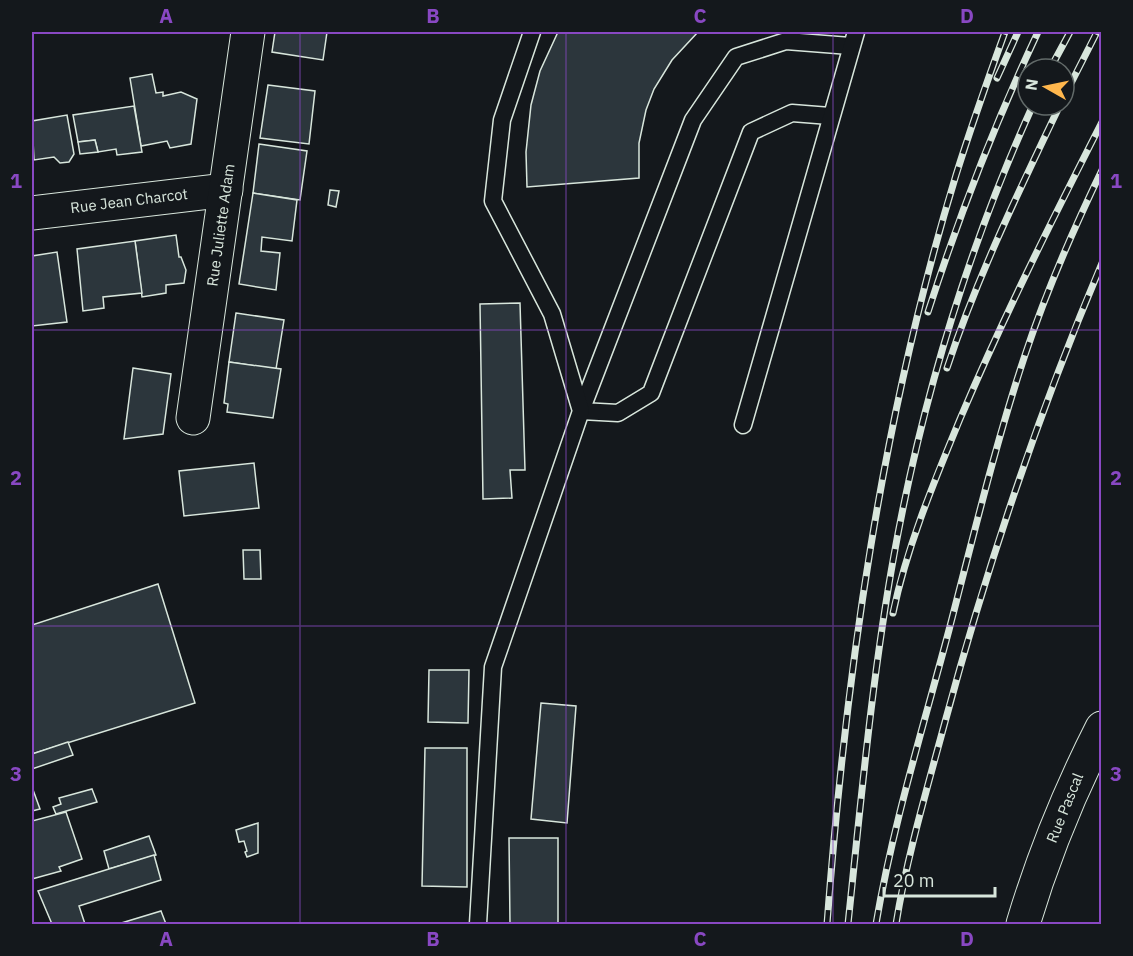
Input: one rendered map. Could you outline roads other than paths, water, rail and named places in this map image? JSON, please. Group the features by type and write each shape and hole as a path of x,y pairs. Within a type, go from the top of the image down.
{"street":[{"name":"Rue Juliette Adam","path":"193,418 248,32"},
{"name":"Rue Jean Charcot","path":"32,213 226,190"},
{"name":"Rue Pascal","path":"1023,924 1048,852 1080,772 1101,728"}],"lane":[{"path":"532,32 502,120 493,201 552,314 581,411"},
{"path":"478,924 493,667 581,411 693,120 736,57 786,41 853,39 743,425"},
{"path":"581,411 618,413 651,393 751,132 792,112 830,116"}],"railway":[{"path":"827,924 835,829 857,640 888,452 907,359 930,266 956,175 1005,32"},
{"path":"997,78 1018,32"},
{"path":"928,312 978,170 1038,32"},
{"path":"1056,57 1070,32"},
{"path":"1076,73 1097,32"},
{"path":"848,924 879,647 905,497 933,382 968,269 1028,117"},
{"path":"947,368 985,267 1054,117"},
{"path":"893,613 913,539 960,419 1028,269 1102,122"},
{"path":"876,924 900,813 1004,423 1042,308 1070,238 1102,170"},
{"path":"896,924 918,823 978,605 1036,433 1102,263"}]}
